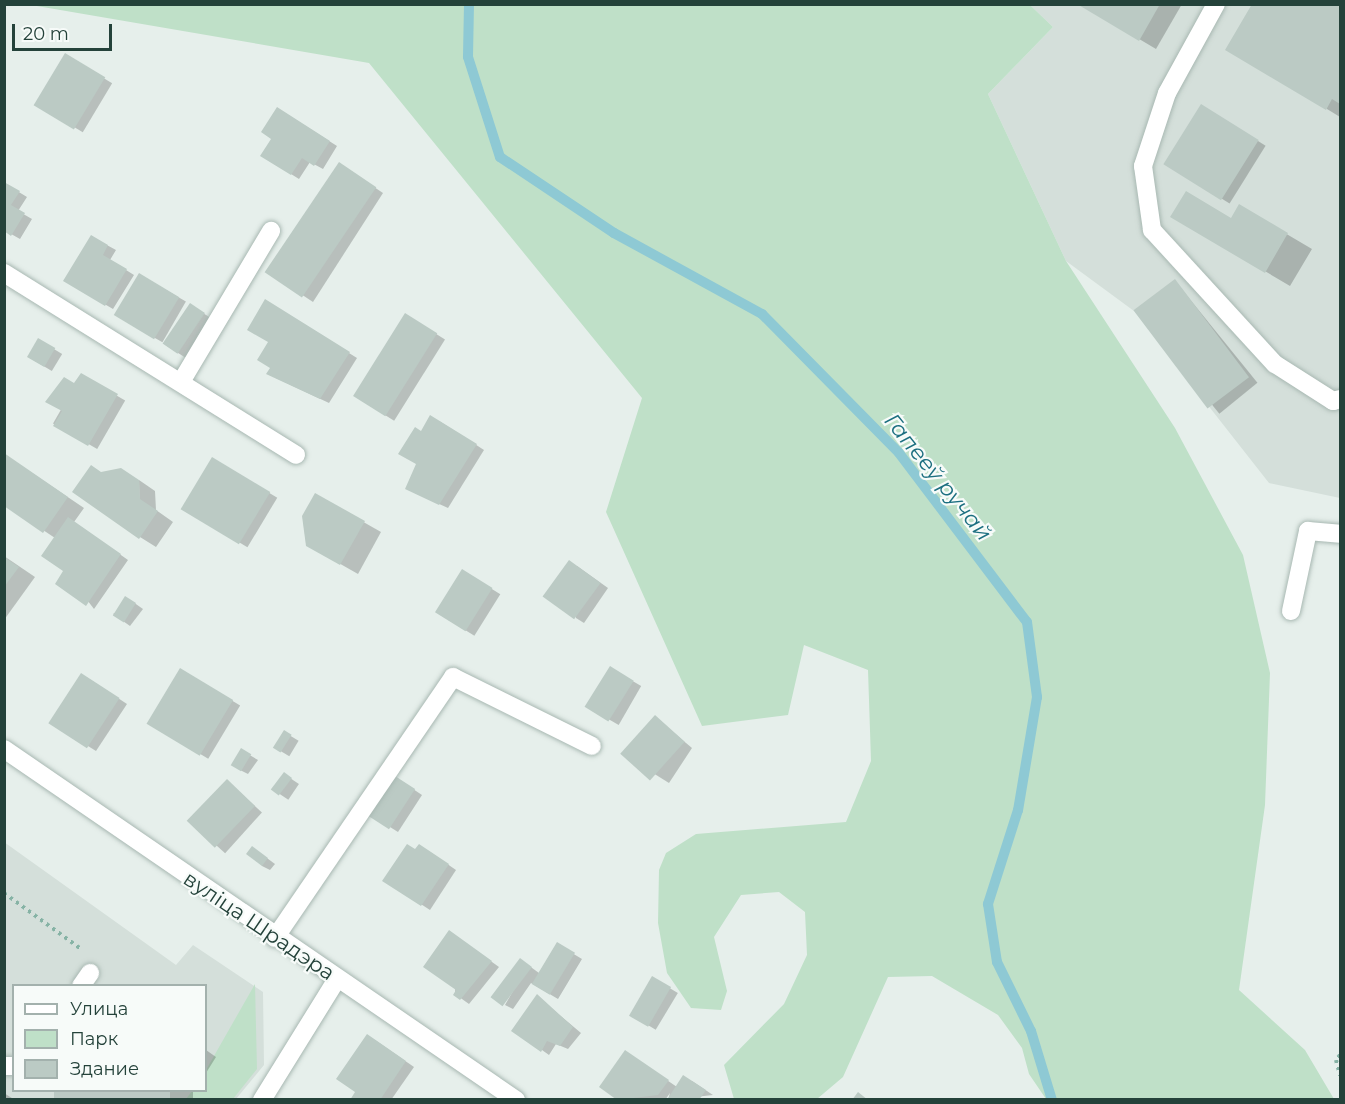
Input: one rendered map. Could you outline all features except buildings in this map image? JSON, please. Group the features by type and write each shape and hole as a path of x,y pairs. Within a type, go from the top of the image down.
{"street":[{"path":"1216,4 1167,93 1143,166 1152,230 1275,364 1333,400 1341,399"},
{"path":"181,382 271,231"},
{"path":"4,273 296,455"},
{"path":"1291,611 1308,531 1341,534"},
{"path":"275,938 453,677 592,746"},
{"name":"вуліца Шрадэра","path":"4,749 275,938 516,1100"},
{"path":"262,1100 337,978"}],"path":[{"path":"4,893 91,957 86,979"},
{"path":"1341,1055 1336,1060 1341,1076"}],"shaded area":[{"path":"1030,5 1340,5 1340,498 1269,483 1134,311 1066,261 988,94 1053,27"},
{"path":"4,842 176,965 193,945 263,992 264,1065 236,1099 5,1099"}],"green space":[{"path":"31,5 1030,5 1053,27 988,94 1066,261 1175,428 1243,555 1270,673 1265,805 1239,990 1305,1050 1334,1099 1046,1099 1029,1074 1022,1048 998,1015 932,976 888,977 843,1077 817,1099 734,1099 724,1065 784,1004 807,955 805,912 779,892 741,895 714,937 727,991 721,1010 691,1008 667,973 658,923 659,870 666,853 696,834 846,822 871,761 868,670 804,645 788,715 702,726 606,512 642,398 369,63"},
{"path":"255,984 257,1069 233,1099 186,1099 191,1092 207,1092 207,1068"}],"waterway":[{"name":"Гапееў ручай","path":"469,4 468,57 500,157 614,233 762,314 899,453 1027,622 1037,697 1018,810 988,904 997,962 1031,1031 1052,1100"}]}
